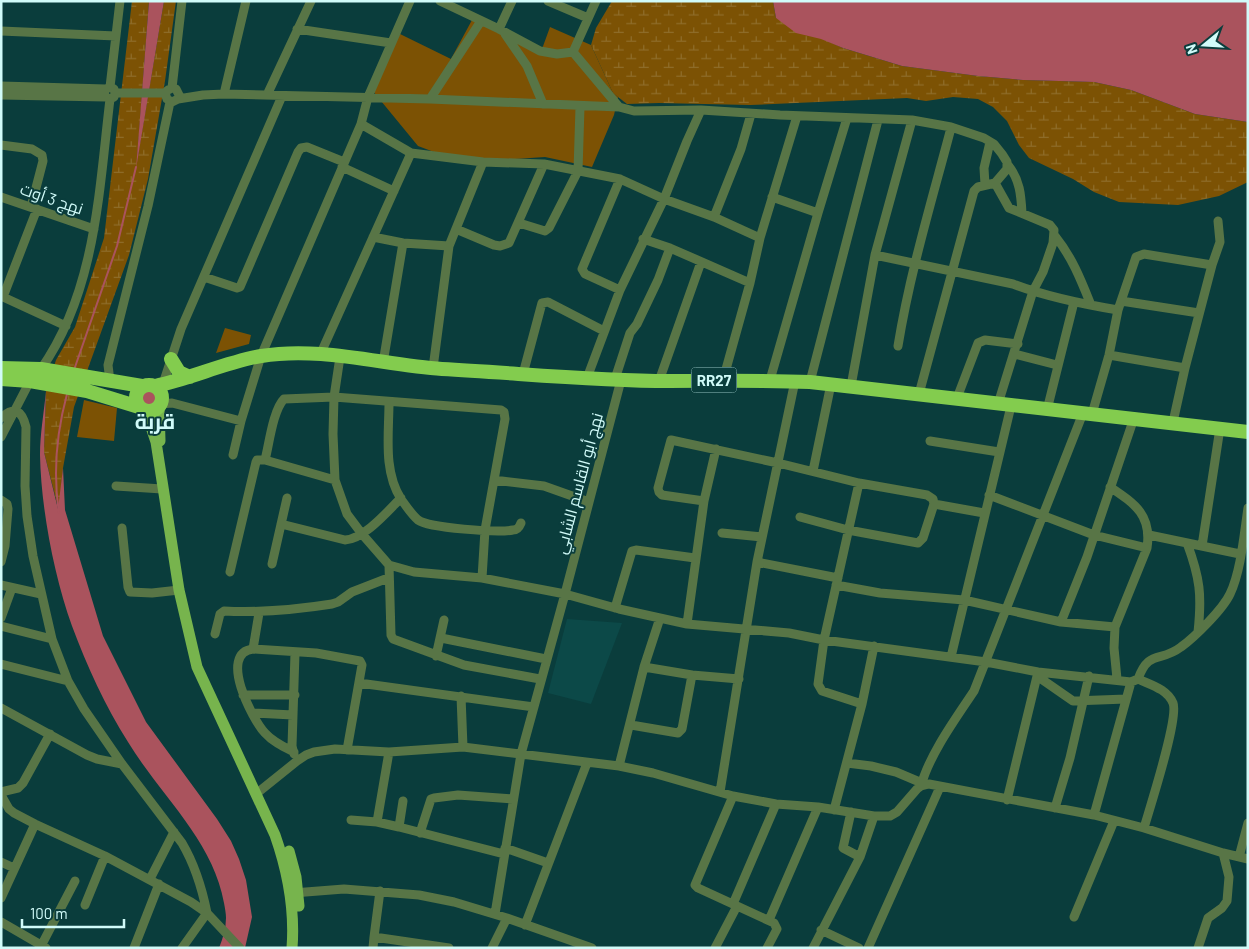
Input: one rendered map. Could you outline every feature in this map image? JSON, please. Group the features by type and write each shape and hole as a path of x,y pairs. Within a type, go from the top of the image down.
{"highway":[{"name":"RR27","path":"1,368 40,376 153,386 186,379 261,356 301,354 340,356 432,368 618,380 770,380 810,382 1248,432"},
{"path":"171,359 186,379"},
{"name":"RR27","path":"1,380 40,376"},
{"name":"RR27","path":"96,382 139,408 150,412 186,379"},
{"path":"139,408 135,400 136,395 153,386 161,392 161,403"}],"main road":[{"path":"161,403 160,435 164,472 195,645 205,674 259,792 275,835 294,893 298,948"},
{"path":"139,408 149,421 156,442 179,590 197,667 259,792"},
{"path":"292,948 294,893"}],"street":[{"path":"1,437 40,376 66,326 84,276 94,229 120,1"},
{"path":"96,382 108,365 148,206 171,94 182,1"},
{"path":"224,94 246,1"},
{"path":"267,95 311,1"},
{"path":"233,455 241,421 261,356 361,124 368,97 410,1"},
{"path":"440,1 459,5 481,21 549,54 573,52"},
{"path":"501,30 512,1"},
{"path":"548,1 588,18"},
{"path":"573,52 596,1"},
{"path":"430,99 481,21"},
{"path":"297,29 391,43"},
{"path":"501,30 527,66 543,104"},
{"path":"1,31 116,36"},
{"path":"573,52 619,107"},
{"path":"1,86 111,93"},
{"path":"1,95 111,93 368,97 580,107 619,107 634,111 701,110 751,114 912,120 951,128 984,138 990,142 1002,154 1016,176 1020,187 1022,213"},
{"path":"153,386 171,359 181,329 282,96"},
{"path":"519,223 542,231 547,230 578,171 580,107"},
{"path":"587,378 620,290 664,199 701,110"},
{"path":"714,217 741,149 751,114"},
{"path":"723,380 750,283 760,238 797,116"},
{"path":"770,380 847,118"},
{"path":"810,382 878,120"},
{"path":"851,386 875,255 912,120"},
{"path":"361,124 411,153 483,162 544,164 620,179 760,238"},
{"path":"898,346 915,263 951,128"},
{"path":"985,185 984,168 990,142"},
{"path":"1,145 32,149 42,154 43,161 34,208 2,296 66,326"},
{"path":"204,277 236,288 240,287 301,148 307,147 394,191"},
{"path":"320,356 411,153"},
{"path":"432,368 449,246 483,162"},
{"path":"456,229 500,246 509,243 544,164"},
{"path":"919,394 974,191 978,187 995,183 1007,169 1008,165"},
{"path":"620,179 582,269 584,274 620,290"},
{"path":"995,183 1009,208 1050,225 1054,230 1055,236 1074,264 1091,305"},
{"name":"نهج 3 أوت","path":"1,197 94,229"},
{"path":"772,197 818,213"},
{"path":"1173,422 1185,368 1212,265 1220,242 1218,221"},
{"path":"951,657 999,452 1004,405 1015,354 1033,292 1043,272 1055,236"},
{"path":"373,238 403,243 449,246"},
{"path":"644,239 670,248 750,283"},
{"path":"384,363 403,243"},
{"name":"نهج أبو القاسم الشابي","path":"495,914 521,754 589,502 630,333 640,319 670,248"},
{"path":"259,792 295,757 314,752 335,749 389,752 463,747 619,766 653,773 733,796 776,804 818,807 874,816 890,816 897,812 921,785 923,776 950,727 974,691 1043,515 1087,414 1109,356 1118,310 1137,256 1144,254 1212,265"},
{"path":"875,255 1013,284 1033,292 1118,310"},
{"path":"659,381 701,262"},
{"path":"1121,300 1200,314"},
{"path":"523,374 542,303 548,302 604,330"},
{"path":"1047,410 1074,302"},
{"path":"957,398 978,343 985,340 1018,344"},
{"path":"1015,354 1057,365"},
{"path":"340,356 334,397 335,480 347,514 389,565 400,569 430,574 482,578 565,594 687,624 789,633 824,640 986,662 1037,674 1089,676 1134,681 1167,694 1174,704 1169,738 1144,828"},
{"path":"1109,356 1185,368"},
{"path":"96,382 108,365"},
{"path":"720,792 757,562 795,381"},
{"path":"813,472 830,384"},
{"path":"265,460 274,422 280,403 284,399 334,397 501,410 504,412 505,419 485,530 482,578"},
{"path":"389,402 390,474 401,498 418,520 426,524 485,530 515,530 520,524"},
{"path":"161,403 172,403 241,421"},
{"path":"1,418 9,411 16,411 24,418 26,427 25,486 33,556 52,638 68,681 84,709 122,764 185,848 203,891 207,914 182,948"},
{"path":"1061,622 1087,557 1134,418"},
{"path":"1202,546 1220,428"},
{"path":"704,501 662,496 658,492 671,440 859,483 926,495 933,498 934,504 923,538 918,543 848,530 800,517"},
{"path":"930,440 999,452"},
{"path":"687,624 704,501 716,449"},
{"path":"230,572 257,460 265,460 335,480"},
{"path":"494,480 544,486 589,502"},
{"path":"859,483 824,640 818,687 822,691 862,704"},
{"path":"116,486 162,489"},
{"path":"1110,487 1136,506 1146,522 1149,535 1147,548 1114,627 1117,679"},
{"path":"989,496 1094,535 1147,548"},
{"path":"272,564 287,498"},
{"path":"281,524 344,540 354,540 401,498"},
{"path":"1,500 7,504 8,509 6,538 1,562"},
{"path":"934,504 984,513"},
{"path":"1094,815 1126,699 1134,681 1147,661 1180,648 1198,633 1229,596 1233,588 1243,548 1248,508"},
{"path":"122,528 130,592 152,593 179,590"},
{"path":"722,533 762,538"},
{"path":"1149,535 1202,546 1243,548"},
{"path":"1187,542 1198,576 1200,594 1198,633"},
{"path":"616,608 630,553 634,550 695,558"},
{"path":"757,562 880,593 964,600 1061,622 1114,627"},
{"path":"389,565 388,578 392,637 436,656 476,669 540,679"},
{"path":"215,634 222,612 259,613 332,604 352,592 388,578"},
{"path":"1,585 41,594"},
{"path":"1,618 12,588"},
{"path":"253,649 259,613"},
{"path":"619,766 631,725 644,666 660,618"},
{"path":"436,656 444,620"},
{"path":"1,626 52,638"},
{"path":"441,638 546,659"},
{"path":"834,810 862,704 874,646"},
{"path":"295,757 263,732 243,695 238,675 239,656 243,652 253,649 316,653 360,661 362,665 347,750"},
{"path":"295,653 292,746 295,757"},
{"path":"1,664 68,681"},
{"path":"644,666 692,675 739,679"},
{"path":"1037,674 1070,700 1084,702 1126,699"},
{"path":"1008,800 1037,674"},
{"path":"631,725 678,733 682,729 692,675"},
{"path":"1055,808 1084,702 1089,676"},
{"path":"359,683 534,707"},
{"path":"243,695 294,695"},
{"path":"461,696 463,747"},
{"path":"1,708 97,759 122,764"},
{"path":"253,713 293,715"},
{"path":"50,734 23,783 18,788 1,794 9,809 35,824 105,856 191,902 217,923 240,948"},
{"path":"377,822 389,752"},
{"path":"525,925 587,763"},
{"path":"847,763 896,772 921,785 930,784 1094,815 1243,858 1248,823"},
{"path":"868,948 940,787"},
{"path":"420,833 431,799 458,795 513,799"},
{"path":"733,796 695,883 698,888 774,923 777,928 767,948"},
{"path":"399,827 403,801"},
{"path":"715,948 735,905 776,804"},
{"path":"769,920 818,807"},
{"path":"851,812 842,848 860,857"},
{"path":"813,948 860,857 874,816"},
{"path":"351,820 377,822 548,863"},
{"path":"1074,917 1114,821"},
{"path":"1,898 35,824"},
{"path":"150,879 174,832"},
{"path":"1198,948 1208,918 1222,908 1227,901 1229,877 1223,853"},
{"path":"85,905 105,856"},
{"path":"1,862 14,868"},
{"path":"1,922 42,947 74,881"},
{"path":"134,948 159,884"},
{"path":"294,893 344,889 419,895 454,902 495,914 592,948"},
{"path":"373,948 380,891"},
{"path":"492,948 507,918"},
{"path":"821,930 859,948"},
{"path":"374,937 449,948"}],"shaded area":[{"path":"149,1 164,1 136,169"},
{"path":"773,1 1248,1 1248,122 1195,114 1131,90 1094,82 1023,80 902,66 843,48 821,39 796,33 776,18"},
{"path":"144,388 152,388 158,394 158,402 152,408 144,408 138,402 138,394"},
{"path":"46,391 44,452 58,509 63,468 65,510 103,636 146,722 231,841 246,880 252,917 245,948 219,948 225,929 226,913 218,880 209,859 197,838 141,762 120,728 97,686 72,626 54,564 43,497 40,447"},
{"path":"567,619 622,623 591,704 548,693"}],"green space":[{"path":"132,1 149,1 137,161 164,1 176,1 165,81 148,179 129,255 74,407 63,468 59,511 44,452 46,391 56,360 75,327 104,238"},
{"path":"612,1 773,1 776,18 843,48 902,66 1023,80 1094,82 1131,90 1195,114 1248,122 1248,182 1219,196 1178,205 1119,202 1094,192 1073,179 1029,158 1019,145 1007,121 993,107 978,99 953,97 926,101 907,98 750,105 627,104 613,93 591,45 596,28"},
{"path":"472,20 542,49 550,27 591,45 613,93 618,97 614,115 592,167 545,157 487,161 442,155 418,146 372,90 400,34 451,59"},
{"path":"225,328 251,335 249,344 216,353"},
{"path":"84,400 117,408 114,441 77,437"}],"waterway":[{"path":"74,370 117,246 136,167"},
{"path":"59,513 56,483 57,453 67,394"}],"district":[{"name":"قربة","path":"155,420"}]}
